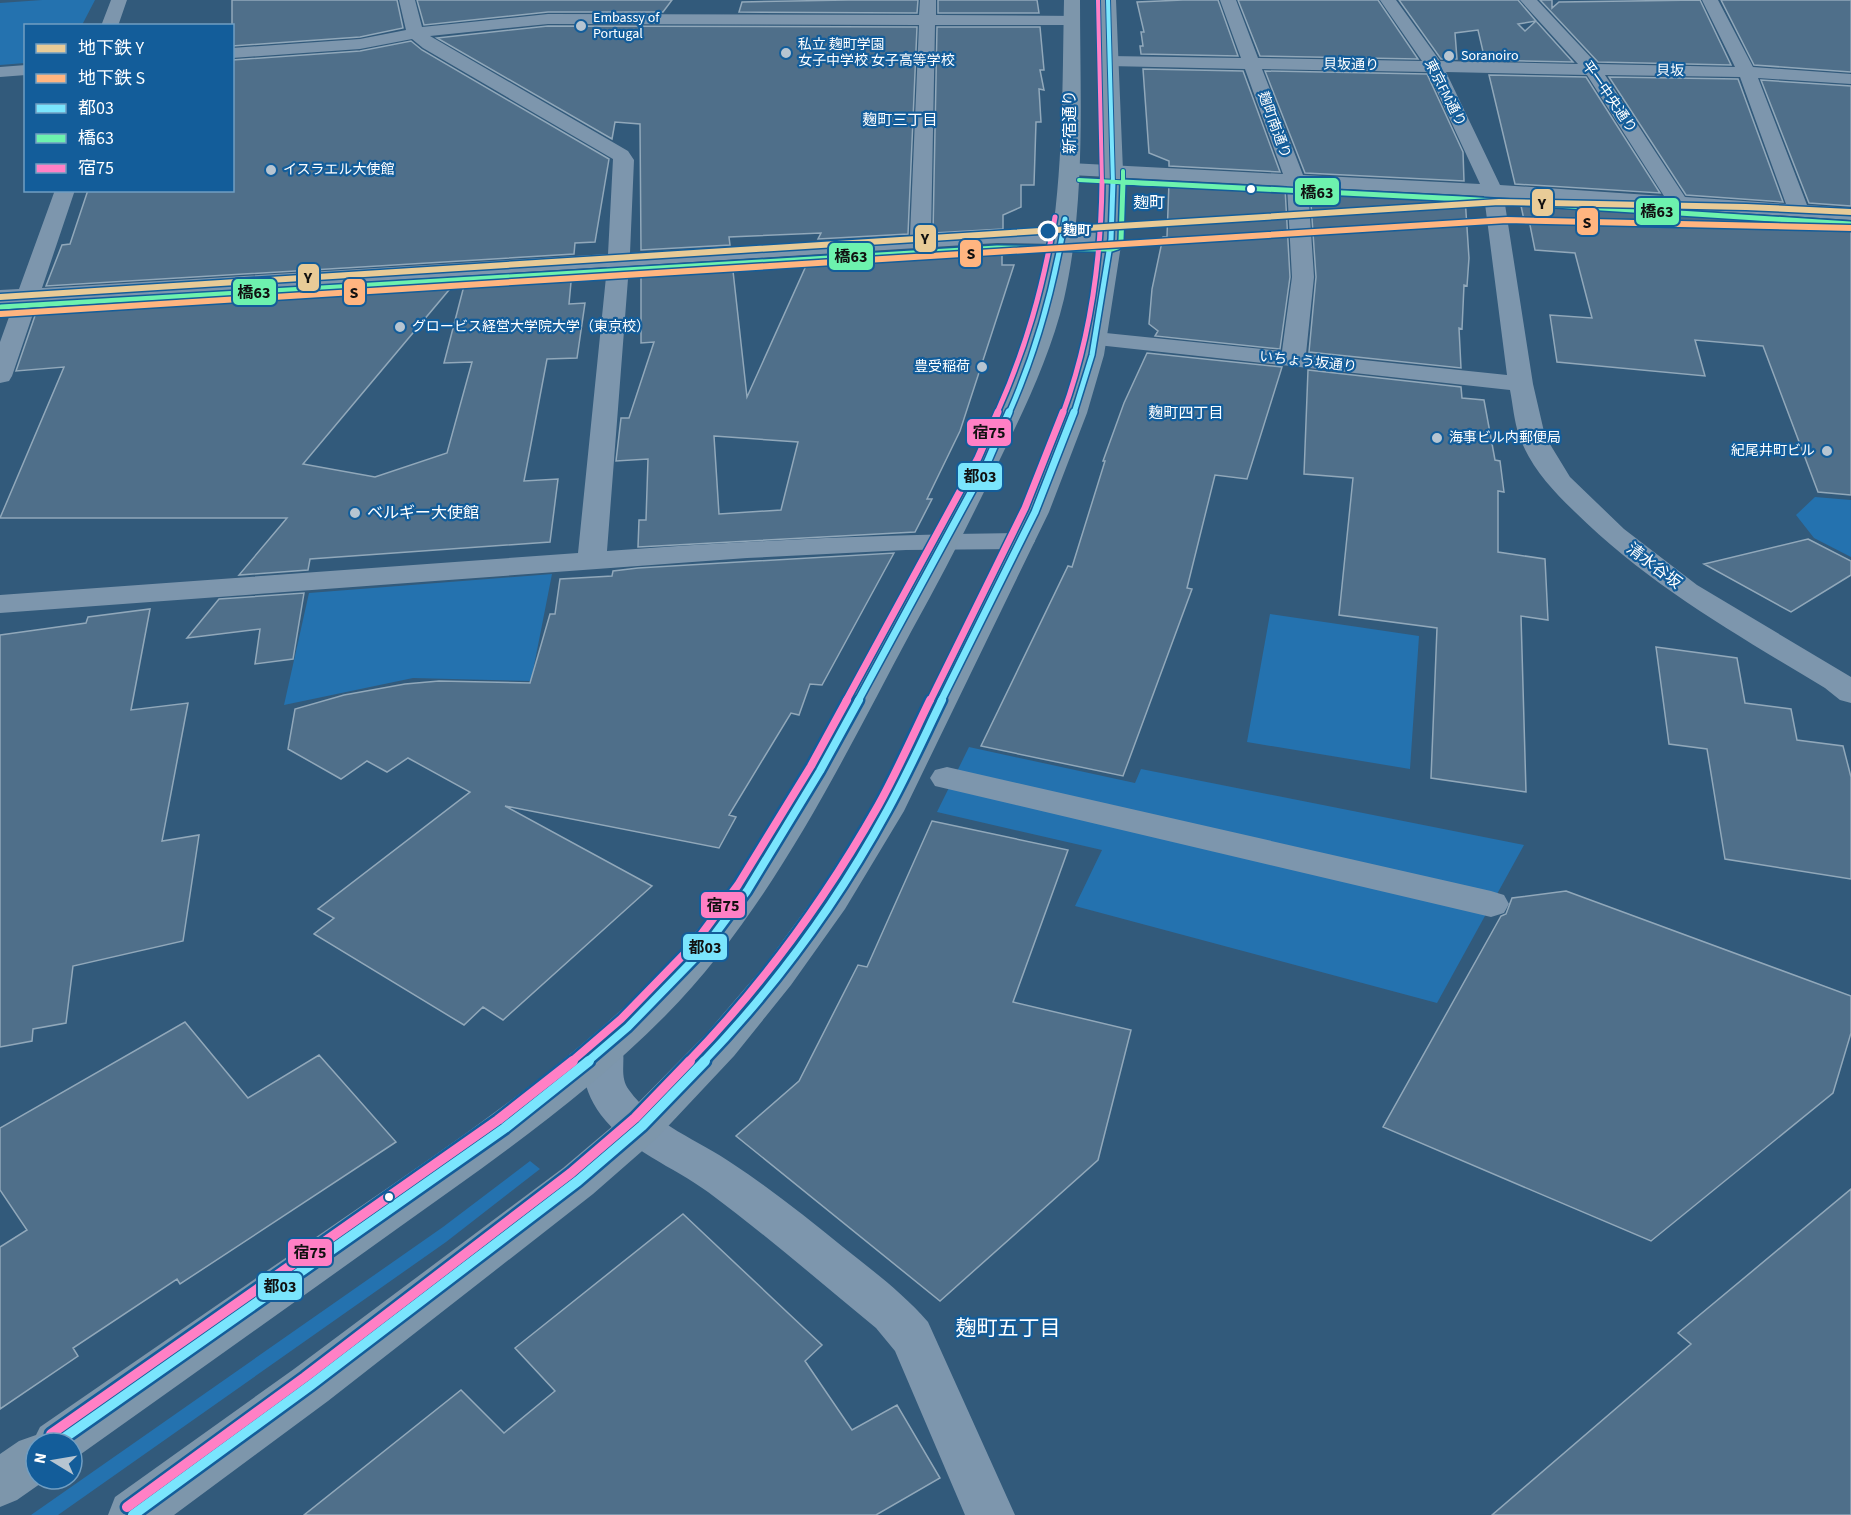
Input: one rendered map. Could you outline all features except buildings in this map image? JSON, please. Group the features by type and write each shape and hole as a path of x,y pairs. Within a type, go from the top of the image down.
{"highway":[{"name":"新宿通り","path":"74,1431 508,1127 605,1049 653,1004 705,947 761,869 809,790 946,542 1013,406 1035,349 1052,300 1063,237 1070,169 1072,0"},
{"path":"133,1515 320,1378 578,1181 642,1126 720,1045 778,975 832,900 887,811 1022,541 1074,413 1096,339 1111,239 1113,171 1108,0"},
{"path":"0,1483 24,1466"}],"street":[{"path":"110,24 119,0"},
{"path":"407,0 415,33 429,44 621,155 624,160 619,259 592,560"},
{"path":"548,19 563,0"},
{"path":"837,19 840,0"},
{"path":"920,241 928,0"},
{"name":"麹町南通り","path":"1228,0 1298,188 1303,277 1293,360"},
{"name":"東京FM通り","path":"1388,0 1434,66 1493,191 1521,384"},
{"name":"平一中央通り","path":"1528,0 1593,70 1679,203"},
{"path":"1710,0 1747,72 1800,211"},
{"path":"234,53 360,44 415,33 548,19 1072,20"},
{"name":"貝坂通り","path":"1110,61 1593,70"},
{"path":"0,72 24,70"},
{"name":"貝坂","path":"1593,70 1747,72"},
{"path":"1747,72 1851,79"},
{"path":"1070,169 1493,191 1851,214"},
{"path":"0,376 64,192"},
{"path":"0,297 920,241 997,237 1111,239"},
{"name":"いちょう坂通り","path":"1096,339 1521,384"},
{"name":"清水谷坂","path":"1521,384 1532,436 1548,464 1561,483 1614,535 1687,591 1836,681 1851,693"},
{"path":"0,604 747,549 906,542 1022,541"},
{"path":"947,778 1491,904"},
{"path":"605,1049 601,1066 605,1088 618,1107 642,1126 720,1177 892,1313 912,1337 990,1515"}],"shaded area":[{"path":"95,0 83,24 24,24 24,63 0,65 0,3"},
{"path":"1815,497 1851,500 1851,557 1814,538 1796,515"},
{"path":"552,574 531,681 413,678 284,705 309,593"},
{"path":"1270,614 1419,636 1410,769 1247,742"},
{"path":"969,747 1135,783 1141,769 1524,845 1437,1003 1075,906 1102,850 937,812"},
{"path":"530,1161 540,1169 446,1242 58,1515 31,1515 65,1491 84,1491 84,1478 443,1227"}],"metro line":[{"name":"Y","path":"0,297 1499,202 1746,207 1851,212"},
{"name":"S","path":"1,314 1507,220 1851,228"}],"transit line":[{"name":"宿75","path":"127,1507 305,1377 571,1173 635,1118 712,1038 770,969 823,894 878,806 1025,508 1064,410 1082,353 1101,238 1102,171 1098,0"},
{"name":"都03","path":"133,1515 311,1385 578,1181 642,1126 720,1045 778,975 832,900 887,811 1035,512 1074,413 1092,355 1111,239 1113,171 1108,0"},
{"name":"橋63","path":"1,307 997,248 1112,249 1118,247 1121,240 1123,171"},
{"name":"橋63","path":"1079,180 1462,199 1850,224"},
{"name":"宿75","path":"55,1431 498,1120 582,1054 621,1019 695,943 738,885 811,766 978,458 1019,363 1035,315 1047,266 1055,217"},
{"name":"都03","path":"74,1431 505,1128 628,1027 703,950 747,891 820,771 987,463 1029,367 1045,318 1057,269 1065,219"}],"place":[{"name":"Embassy of Portugal","path":"581,26"},
{"name":"私立 麹町学園 女子中学校 女子高等学校","path":"786,53"},
{"name":"Soranoiro","path":"1449,56"},
{"name":"イスラエル大使館","path":"271,170"},
{"name":"麹町","path":"1048,231"},
{"name":"グロービス経営大学院大学（東京校）","path":"400,327"},
{"name":"豊受稲荷","path":"982,367"},
{"name":"海事ビル内郵便局","path":"1437,438"},
{"name":"紀尾井町ビル","path":"1827,451"},
{"name":"ベルギー大使館","path":"355,513"}],"district":[{"name":"麹町三丁目","path":"900,120"},
{"name":"麹町","path":"1149,203"},
{"name":"麹町四丁目","path":"1186,413"},
{"name":"麹町五丁目","path":"1008,1328"}]}
